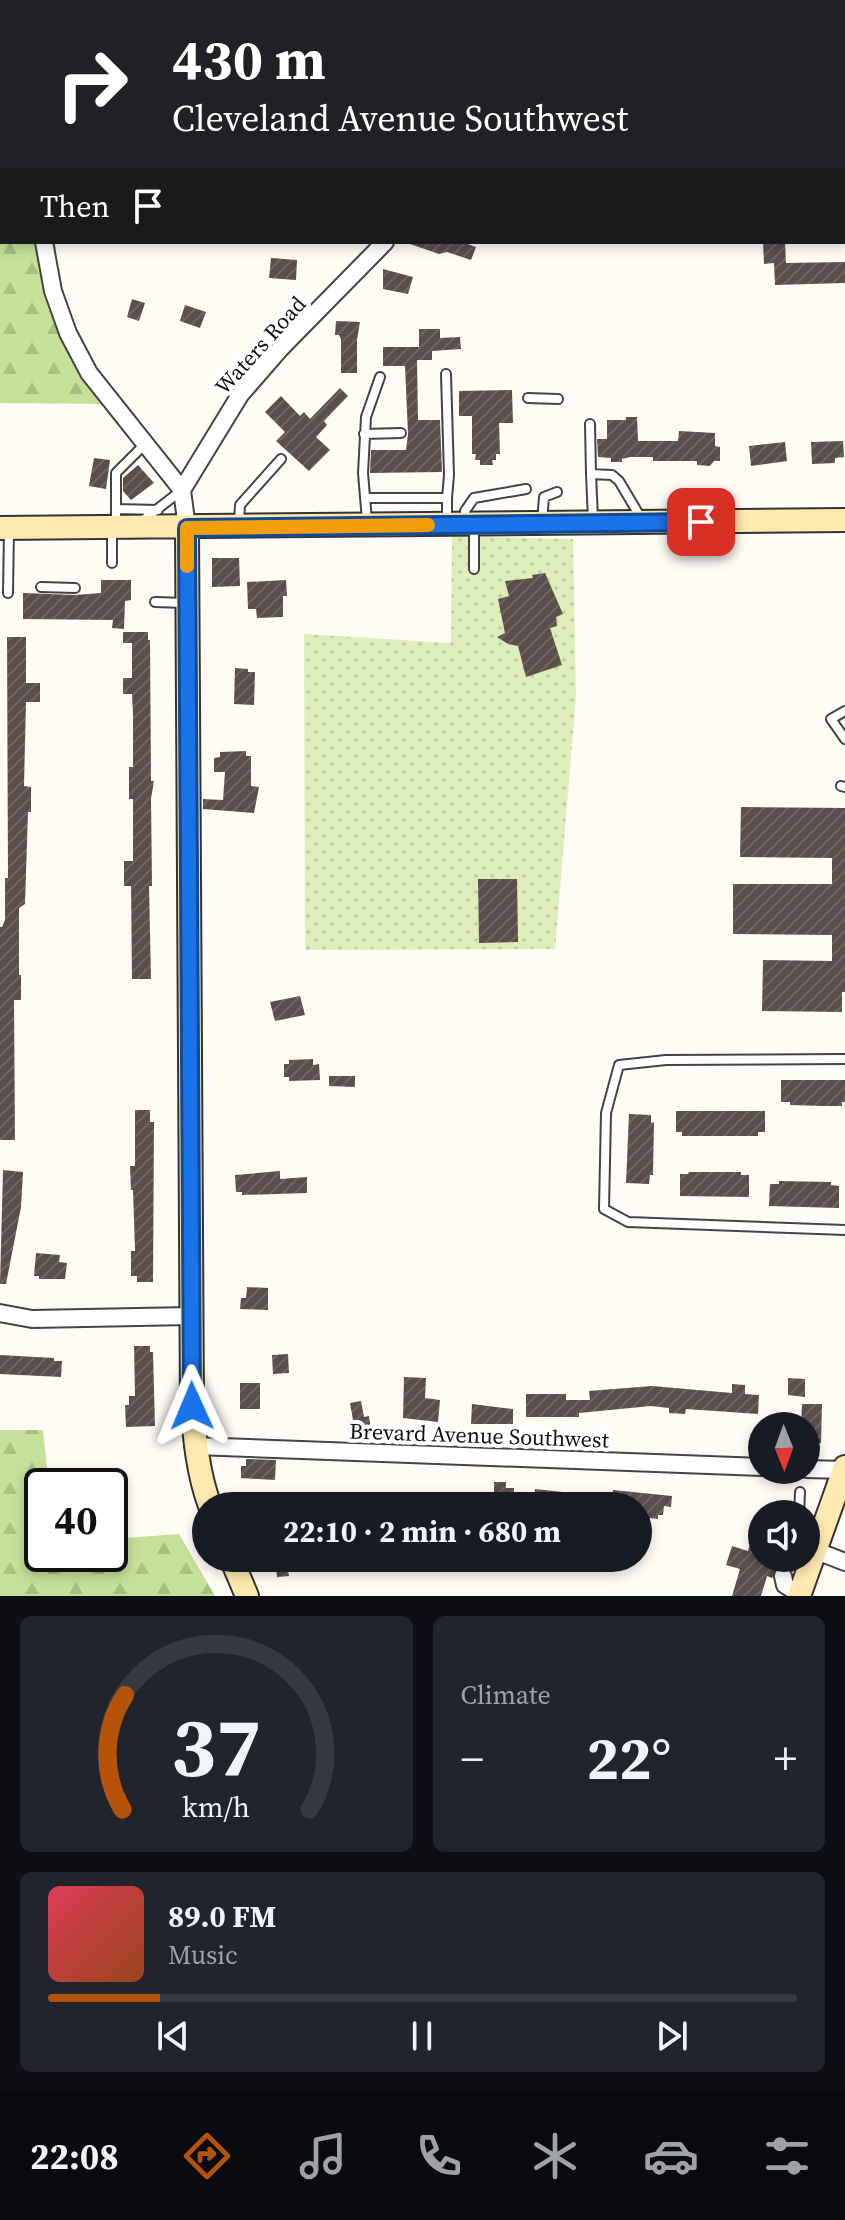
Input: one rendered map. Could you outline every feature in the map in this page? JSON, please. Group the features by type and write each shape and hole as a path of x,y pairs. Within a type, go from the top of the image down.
{"street":[{"path":"44,244 53,291 68,333 89,373 182,490 187,528 192,1406 195,1446 205,1492"},
{"name":"Waters Road","path":"182,490 240,395 280,349 383,244"},
{"path":"4,528 41,534 75,533 119,523 187,528 367,526 408,511 462,525 845,520"},
{"path":"0,1313 32,1319 191,1316"},
{"name":"Brevard Avenue Southwest","path":"195,1446 748,1466"},
{"path":"820,1469 844,1469 820,1523"},
{"path":"820,1544 845,1562"},
{"path":"237,1572 247,1596"},
{"path":"786,1572 785,1585 800,1595 805,1572"}],"lane":[{"path":"446,374 447,498 462,525 474,569"},
{"path":"367,526 364,434 366,417 380,377"},
{"path":"528,398 558,399"},
{"path":"590,424 593,523"},
{"path":"364,434 401,433"},
{"path":"112,563 119,523 116,473 145,444"},
{"path":"238,527 240,505 281,459"},
{"path":"591,474 612,475 619,481 643,522"},
{"path":"462,525 465,511 474,498 526,489"},
{"path":"119,523 159,510 182,490"},
{"path":"542,524 544,497 557,492"},
{"path":"367,498 408,511 447,498"},
{"path":"119,523 159,510"},
{"path":"4,528 8,593"},
{"path":"41,587 75,588"},
{"path":"155,602 187,603"},
{"path":"845,711 831,719 845,739"},
{"path":"845,1059 666,1060 619,1065 606,1113 604,1209 628,1222 845,1230"},
{"path":"800,1492 800,1500"}],"green space":[{"path":"0,244 55,244 61,305 117,404 0,403"},
{"path":"452,536 573,539 576,696 555,949 305,950 304,634 451,643"},
{"path":"0,1430 43,1430 47,1468 24,1468 24,1572 128,1572 128,1538 179,1534 192,1556 192,1572 201,1572 215,1596 0,1596"}],"building":[{"path":"410,244 468,244 476,247 471,260 447,252 439,254"},
{"path":"763,244 785,244 786,263 845,262 845,283 775,285 774,263 764,264"},
{"path":"271,258 297,260 296,280 269,278"},
{"path":"383,269 413,277 408,294 383,289"},
{"path":"132,299 145,303 139,321 127,317"},
{"path":"185,305 206,312 200,328 180,321"},
{"path":"336,321 360,322 357,373 341,373 341,339 335,335"},
{"path":"419,329 440,329 440,338 460,337 461,349 432,351 432,360 417,360 418,420 440,420 442,472 370,473 371,450 406,450 408,434 405,366 383,366 383,347 419,347"},
{"path":"340,388 348,396 324,421 327,425 316,437 330,450 309,471 276,441 285,432 265,412 281,396 300,416 304,412 310,419"},
{"path":"512,390 513,423 499,423 500,454 492,460 493,465 480,465 480,460 475,460 476,454 472,454 472,416 459,416 459,391"},
{"path":"626,417 637,417 638,441 678,441 679,431 715,433 715,446 720,447 720,461 714,461 710,466 697,465 697,461 653,461 653,457 630,457 622,459 622,462 611,462 611,458 598,457 597,439 607,439 607,420 626,420"},
{"path":"843,441 844,457 835,458 835,463 812,464 811,442"},
{"path":"785,442 787,461 751,466 749,446"},
{"path":"94,458 110,460 106,489 89,486"},
{"path":"138,465 154,483 131,500 123,491 123,478"},
{"path":"212,558 239,558 240,586 212,587"},
{"path":"545,573 563,614 556,617 557,626 550,628 562,665 526,677 518,646 497,637 505,633 498,599 509,596 505,581 533,578 532,575"},
{"path":"101,580 131,580 131,600 125,601 124,629 112,628 113,620 23,619 23,593 101,593"},
{"path":"286,580 283,617 257,618 256,609 248,609 247,582"},
{"path":"123,632 148,632 150,640 151,781 154,781 151,799 152,886 149,886 151,979 132,979 131,886 124,886 124,861 133,861 133,799 129,799 129,767 133,767 133,714 132,694 123,694 123,678 132,678 132,643 123,643"},
{"path":"7,637 26,637 26,683 40,683 40,702 26,702 24,786 31,787 31,812 28,812 25,904 19,908 21,1000 14,1000 15,1140 0,1140 0,927 5,920 5,878 8,878"},
{"path":"235,668 255,672 254,705 234,704"},
{"path":"246,751 246,756 251,756 251,786 259,787 254,813 203,809 203,799 223,800 225,772 214,772 214,758 220,757 220,752"},
{"path":"741,807 845,808 845,992 842,992 842,1012 762,1011 763,960 832,961 832,935 733,934 733,884 832,884 832,858 740,857"},
{"path":"478,879 517,879 518,942 479,943"},
{"path":"300,996 305,1015 275,1021 270,1002"},
{"path":"313,1059 313,1065 319,1064 320,1080 289,1081 289,1077 284,1077 284,1064 289,1064 289,1060"},
{"path":"329,1076 355,1076 355,1087 329,1086"},
{"path":"781,1080 845,1080 845,1102 842,1106 823,1106 781,1102"},
{"path":"135,1110 150,1110 150,1122 154,1122 153,1282 137,1282 137,1276 131,1276 131,1251 135,1251 130,1166 135,1166"},
{"path":"676,1111 765,1111 765,1132 758,1132 758,1136 682,1136 682,1132 676,1132"},
{"path":"629,1114 651,1115 651,1123 654,1122 653,1175 650,1175 649,1184 626,1183"},
{"path":"3,1170 23,1172 21,1207 6,1284 0,1284"},
{"path":"280,1171 280,1179 307,1177 307,1193 242,1195 242,1192 236,1192 235,1175"},
{"path":"741,1172 741,1175 749,1175 749,1197 680,1196 680,1174"},
{"path":"779,1181 831,1182 831,1185 839,1186 839,1208 769,1206 770,1184 779,1184"},
{"path":"36,1253 60,1255 59,1262 67,1263 65,1279 39,1279 39,1276 34,1276"},
{"path":"247,1287 268,1288 268,1310 240,1309"},
{"path":"134,1346 150,1346 150,1352 153,1352 155,1426 126,1427 125,1405 129,1405 129,1396 135,1396"},
{"path":"288,1354 289,1373 273,1374 272,1355"},
{"path":"0,1355 54,1358 54,1361 62,1361 61,1377 0,1374"},
{"path":"404,1377 426,1378 425,1398 440,1400 438,1422 403,1418"},
{"path":"788,1378 805,1379 805,1397 788,1395"},
{"path":"240,1383 260,1383 260,1409 240,1409"},
{"path":"732,1384 745,1385 745,1394 759,1395 758,1412 686,1409 685,1414 669,1413 669,1408 651,1406 579,1413 579,1417 526,1417 526,1394 566,1394 566,1400 590,1400 589,1391 652,1386 732,1393"},
{"path":"361,1401 364,1417 369,1416 371,1429 349,1432 347,1421 353,1420 350,1403"},
{"path":"472,1404 513,1409 513,1424 471,1424"},
{"path":"802,1404 822,1404 821,1443 820,1412 802,1412"},
{"path":"246,1459 276,1460 275,1480 241,1478 241,1466 246,1466"},
{"path":"494,1482 506,1482 506,1488 514,1488 514,1492 494,1492"},
{"path":"535,1489 563,1492 535,1492"},
{"path":"652,1494 672,1496 671,1507 664,1506 663,1515 658,1515 658,1519 652,1518"},
{"path":"732,1546 748,1551 748,1572 775,1572 772,1578 767,1576 761,1596 732,1596 740,1569 726,1565"},
{"path":"276,1572 288,1572 289,1576 277,1577"}],"slow traffic":[{"path":"187,566 187,528 428,525"}],"route":[{"path":"192,1406 187,528 701,522"}]}
